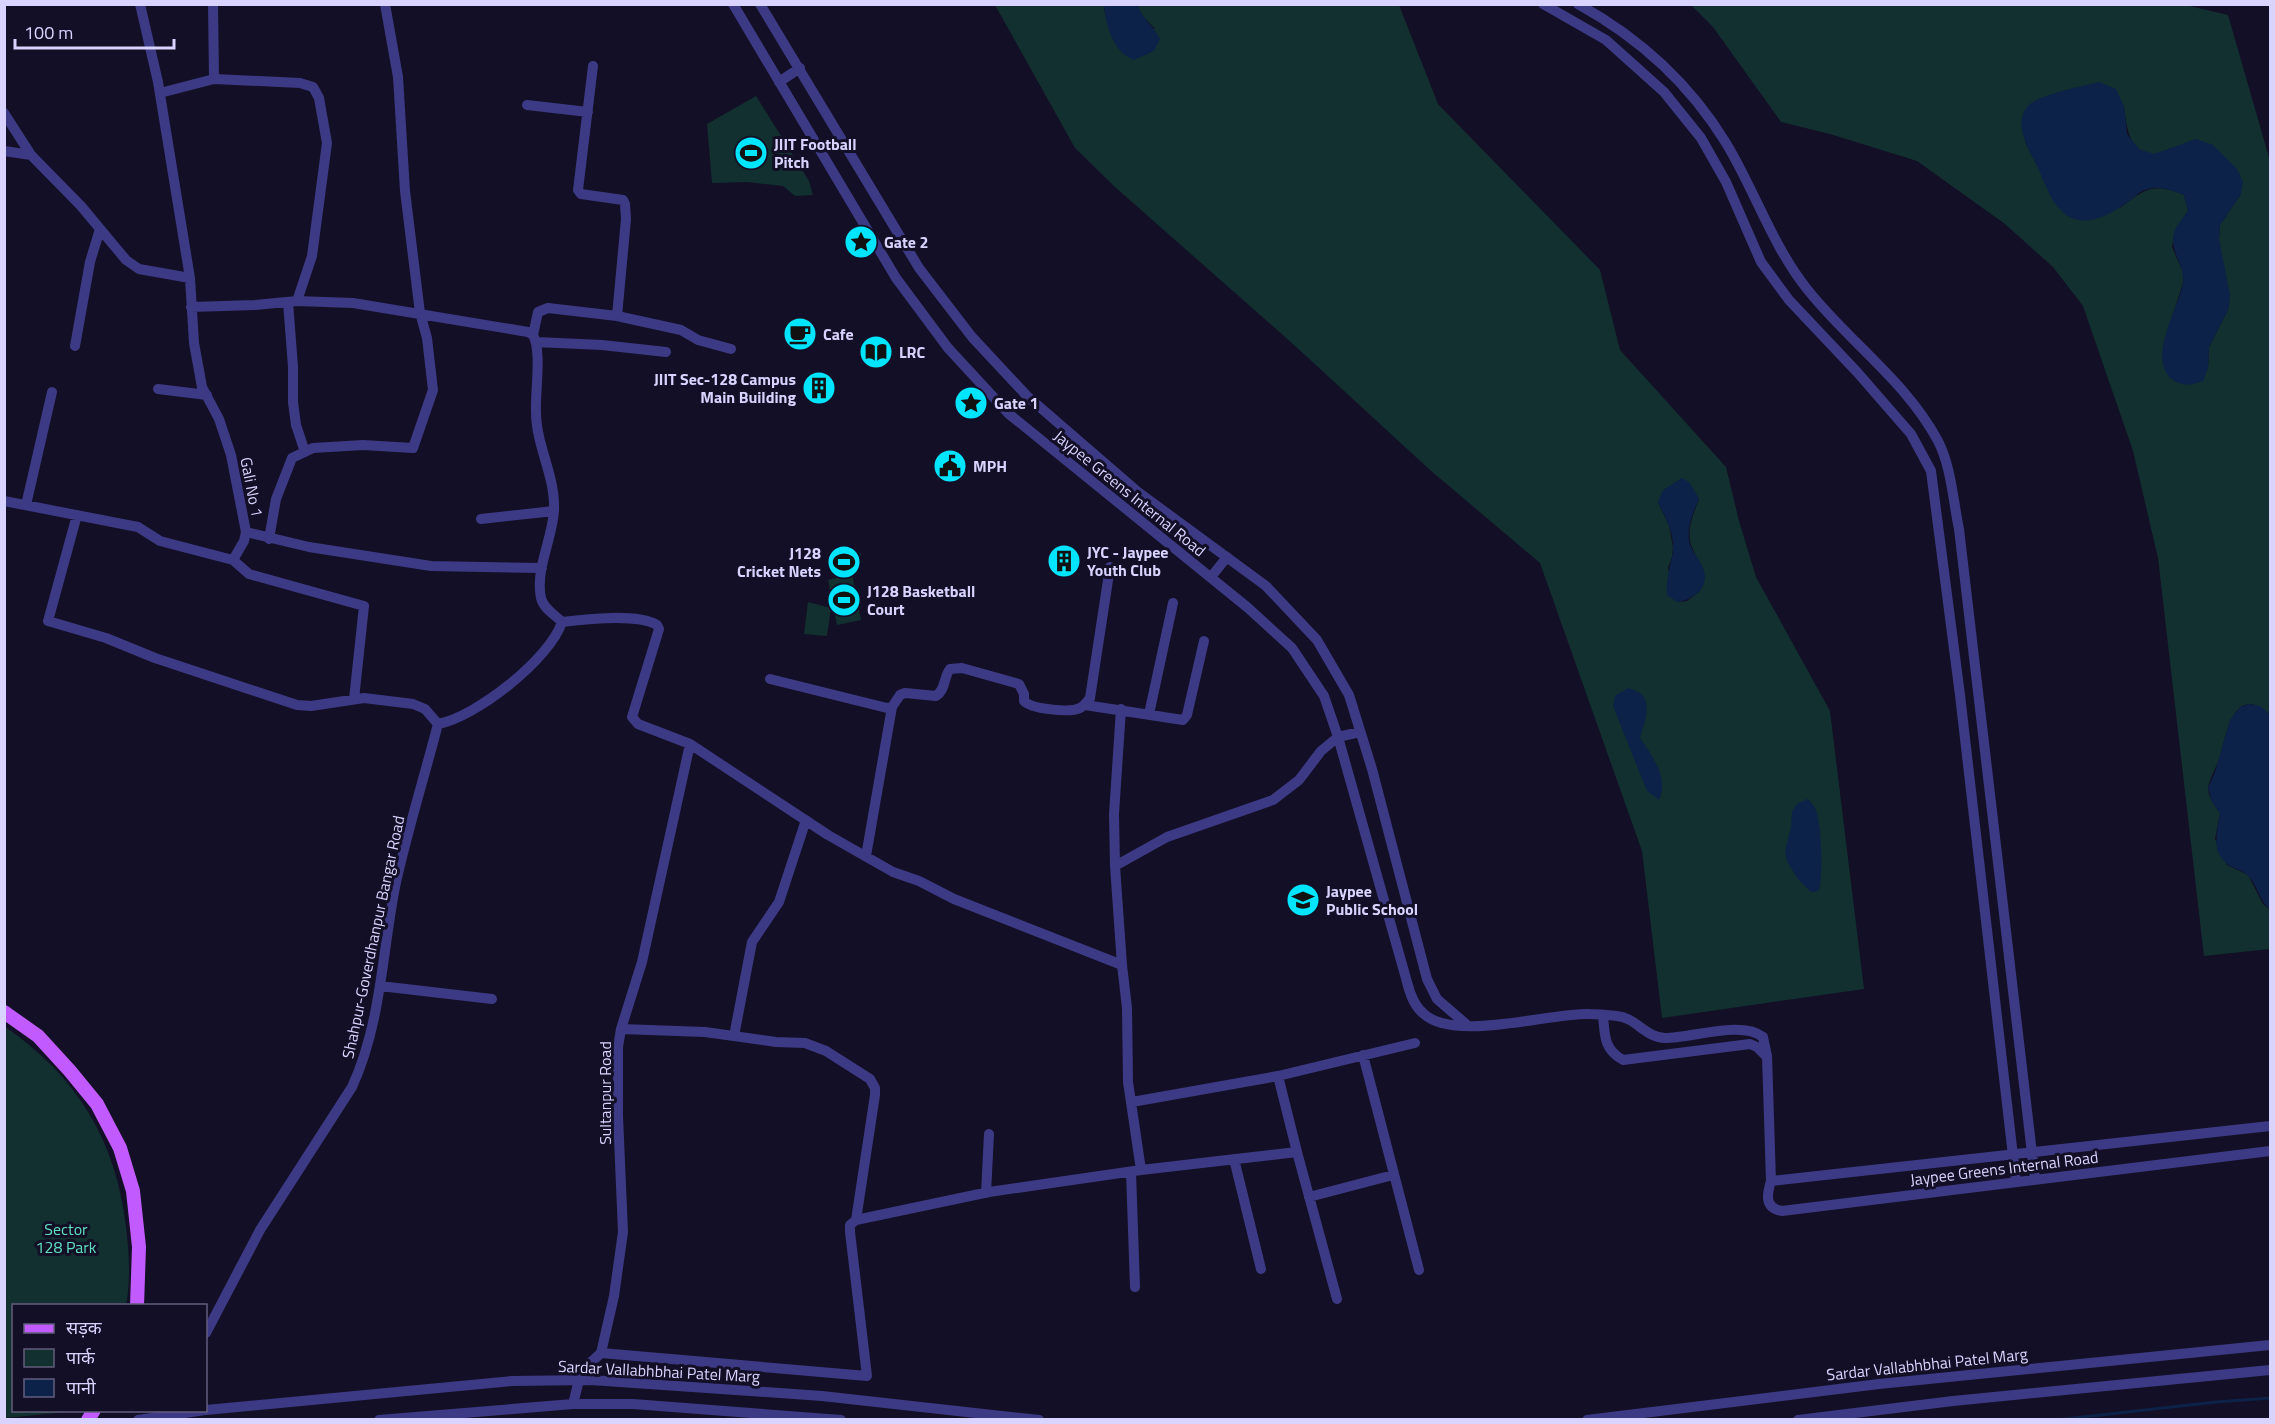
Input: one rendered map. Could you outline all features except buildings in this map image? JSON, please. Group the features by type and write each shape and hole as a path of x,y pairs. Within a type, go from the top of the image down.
{"main road":[{"path":"4,1012 38,1036 70,1071 98,1104 120,1148 133,1191 137,1224 139,1247 137,1304"}],"street":[{"name":"Gali No 1","path":"140,4 160,93 190,278 194,343 202,387 219,419 231,455 246,532 244,541 233,560"},
{"path":"213,4 214,79"},
{"path":"269,539 276,499 292,458 313,448 363,445 413,448 433,390 427,338 420,313 405,191 398,77 385,4"},
{"name":"Jaypee Greens Internal Road","path":"732,4 896,278 948,348 1009,414 1247,607 1292,648 1324,696 1338,737 1412,1000 1424,1015 1443,1024 1468,1025 1589,1014 1620,1016 1652,1036 1663,1038 1725,1031 1756,1031 1763,1037 1767,1056 1772,1181 1766,1195 1774,1210 1782,1211 2271,1151"},
{"name":"Jaypee Greens Internal Road","path":"760,4 919,268 972,337 1035,404 1138,492 1266,586 1317,640 1348,695 1372,769 1427,979 1437,999 1468,1025"},
{"path":"1544,4 1606,40 1664,92 1701,138 1726,182 1761,262 1789,300 1857,372 1911,434 1931,471 2016,1182"},
{"path":"1578,4 1611,22 1658,60 1696,100 1726,142 1779,249 1808,290 1893,381 1920,414 1938,442 1947,469 1959,529 2035,1179"},
{"path":"593,66 578,190 580,194 622,200 625,204 626,219 617,316"},
{"path":"779,82 800,68"},
{"path":"160,93 214,79 300,83 313,87 319,98 327,143 312,256 292,302 293,402 296,425 305,452"},
{"path":"528,105 588,112"},
{"path":"4,113 31,155 81,206 126,260 139,269 190,278"},
{"path":"4,151 31,155"},
{"path":"75,346 90,262 100,229"},
{"path":"191,307 292,302 353,303 528,332 534,338 666,352"},
{"path":"562,622 541,599 542,568 554,511 553,484 536,416 534,338 536,316 543,309 617,316 681,330 699,340 730,349"},
{"path":"158,389 207,395"},
{"path":"26,505 52,392"},
{"path":"4,501 138,527 160,541 233,560 249,574 364,606 354,699"},
{"path":"481,519 554,511"},
{"path":"77,515 48,621 106,638 156,658 297,705 311,706 364,698 419,705 438,724 449,722 493,696 537,661 550,646 562,622"},
{"path":"246,532 269,539 431,566 542,568"},
{"name":"Jaypee Greens Internal Road","path":"1210,577 1227,557"},
{"path":"866,856 892,706 900,694 936,696 943,690 947,672 955,668 962,668 1013,682 1022,689 1024,701 1032,706 1071,711 1085,705 1092,689 1110,567"},
{"path":"1946,584 1965,581"},
{"path":"1149,714 1173,603"},
{"path":"562,622 600,618 646,621 657,625 659,629 632,717 638,724 690,744 806,820 893,872 919,881 954,899 1122,965"},
{"path":"1085,705 1181,720 1186,718 1204,641"},
{"path":"770,679 879,707 892,706"},
{"path":"1121,709 1114,814 1115,866 1127,1008 1126,1060 1132,1102 1136,1171 1135,1287"},
{"name":"Shahpur-Goverdhanpur Bangar Road","path":"207,1331 260,1230 352,1088 363,1064 380,986 397,881 438,724"},
{"path":"1115,866 1167,837 1273,800 1299,780 1321,751 1338,737 1360,732"},
{"name":"Sultanpur Road","path":"573,1404 579,1380 587,1366 601,1353 614,1296 623,1232 617,1069 621,1029 642,962 690,744"},
{"path":"734,1036 752,942 778,902 806,820"},
{"path":"380,986 492,999"},
{"path":"1603,1016 1605,1037 1610,1053 1623,1060 1750,1044 1767,1056"},
{"path":"601,1353 867,1376 850,1226 855,1220 875,1095 873,1083 866,1076 816,1046 805,1043 776,1042 682,1030 621,1029"},
{"path":"1132,1102 1278,1076 1415,1043"},
{"path":"1363,1055 1419,1270"},
{"path":"1278,1076 1337,1299"},
{"name":"Jaypee Greens Internal Road","path":"1772,1181 2271,1126"},
{"path":"987,1193 989,1134"},
{"path":"855,1220 987,1193 1136,1171 1297,1152"},
{"path":"1234,1159 1261,1269"},
{"path":"1309,1197 1393,1175"},
{"name":"Sardar Vallabhbhai Patel Marg","path":"1587,1419 1879,1384 2271,1345"},
{"path":"1798,1419 2271,1370"},
{"name":"Sardar Vallabhbhai Patel Marg","path":"207,1410 512,1382 579,1380 822,1396 1039,1419"},
{"name":"Sardar Vallabhbhai Patel Marg","path":"379,1419 573,1404 633,1404 841,1419"},
{"name":"Sardar Vallabhbhai Patel Marg","path":"138,1419 191,1412"}],"green space":[{"path":"2181,4 2228,15 2270,161 2270,715 2258,706 2248,704 2234,714 2208,791 2220,813 2215,839 2227,865 2248,875 2263,904 2270,910 2270,949 2204,956 2158,558 2133,451 2083,306 2053,267 2005,224 1917,161 1830,134 1781,122 1713,27 1691,5","holes":["2124,106 2130,137 2139,149 2154,154 2196,139 2241,194 2220,225 2219,239 2229,308 2209,347 2208,368 2165,339 2183,283 2183,272 2172,247 2175,231 2188,211 2184,195 2157,188 2143,192 2120,208 2038,167 2025,142"]},
{"path":"995,5 1104,5 1105,15 1155,29 1140,13 1138,5 1399,5 1438,104 1600,270 1620,350 1726,467 1756,577 1830,711 1864,989 1662,1018 1642,851 1540,563 1430,470 1293,344 1115,187 1075,148","holes":["1699,499 1690,528 1690,536 1693,551 1704,570 1700,591 1687,601 1677,602 1668,568 1673,547 1669,526 1658,502"]},
{"name":"JIIT Football Pitch","path":"756,96 809,181 813,195 795,196 783,186 747,182 712,183 707,124"},
{"name":"J128 Cricket Nets","path":"861,553 858,567 830,573 829,558"},
{"name":"J128 Basketball Court","path":"852,574 861,620 837,625 828,580"},
{"path":"808,602 831,608 827,636 804,634"},
{"name":"Sector 128 Park","path":"4,1026 30,1045 52,1066 89,1113 113,1166 121,1195 129,1266 126,1304 12,1304 12,1412 67,1412 5,1418"}],"water":[{"path":"1104,5 1138,5 1160,39 1154,51 1134,60 1121,51 1109,30"},
{"path":"2099,82 2116,89 2124,106 2127,134 2139,149 2154,154 2196,139 2213,145 2237,169 2243,182 2241,194 2220,225 2219,239 2230,295 2229,308 2209,347 2208,368 2203,381 2184,384 2173,380 2165,371 2162,360 2166,334 2183,284 2182,270 2173,244 2173,237 2176,227 2188,211 2184,195 2164,189 2144,190 2106,215 2092,220 2079,220 2064,213 2053,200 2024,137 2022,120 2029,105 2053,94"},
{"path":"1682,478 1690,483 1699,499 1690,525 1689,541 1703,567 1705,577 1698,593 1677,602 1667,595 1673,543 1670,529 1658,502 1663,490"},
{"path":"1628,688 1637,691 1646,701 1646,715 1640,738 1654,759 1661,775 1662,791 1659,800 1647,791 1613,706 1615,696"},
{"path":"2249,704 2260,706 2270,715 2270,910 2250,878 2230,866 2220,855 2216,842 2220,813 2212,802 2208,788 2230,720 2240,707"},
{"path":"1807,799 1817,813 1821,848 1819,891 1811,892 1797,878 1787,861 1785,851 1792,812 1797,804"}],"waterway":[{"path":"2056,1420 2270,1398"}],"place":[{"name":"JIIT Football Pitch","path":"751,153"},
{"name":"Gate 2","path":"861,242"},
{"name":"Cafe","path":"800,334"},
{"name":"LRC","path":"876,352"},
{"name":"JIIT Sec-128 Campus Main Building","path":"819,388"},
{"name":"Gate 1","path":"971,403"},
{"name":"MPH","path":"950,466"},
{"name":"JYC - Jaypee Youth Club","path":"1064,561"},
{"name":"J128 Cricket Nets","path":"844,562"},
{"name":"J128 Basketball Court","path":"844,600"},
{"name":"Jaypee Public School","path":"1303,900"}]}
